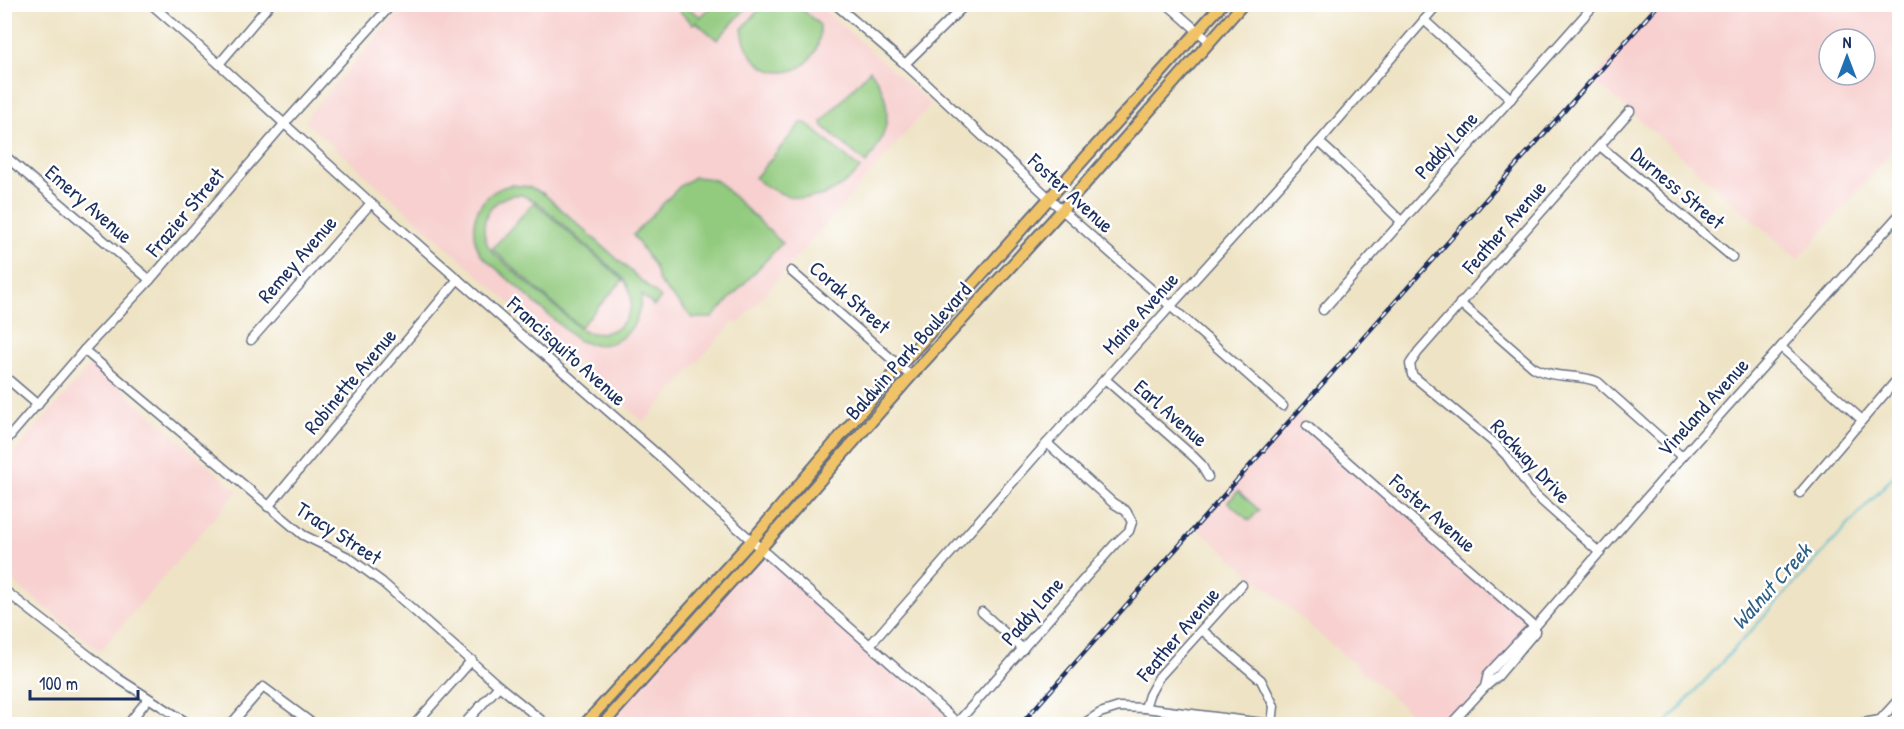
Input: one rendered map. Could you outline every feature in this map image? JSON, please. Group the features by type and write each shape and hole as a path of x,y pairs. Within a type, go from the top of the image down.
{"main road":[{"name":"Baldwin Park Boulevard","path":"585,724 752,540 901,365 1222,4"},
{"name":"Baldwin Park Boulevard","path":"603,724 1244,4"},
{"path":"663,657 682,624 683,616"}],"street":[{"name":"Francisquito Avenue","path":"152,4 371,203 958,724"},
{"path":"219,64 270,4"},
{"name":"Frazier Street","path":"4,443 84,350 150,280 284,123 392,4"},
{"name":"Foster Avenue","path":"835,4 905,64 1062,210 1283,406"},
{"path":"905,64 966,4"},
{"path":"1167,4 1210,42"},
{"name":"Maine Avenue","path":"870,645 1047,443 1319,142 1438,4"},
{"name":"Paddy Lane","path":"1323,310 1595,4"},
{"path":"1424,20 1511,99"},
{"name":"Feather Avenue","path":"1410,370 1410,364 1418,352 1630,111"},
{"path":"1319,142 1355,174 1365,187 1402,222"},
{"name":"Durness Street","path":"1600,146 1732,257"},
{"name":"Emery Avenue","path":"4,155 150,280"},
{"name":"Remey Avenue","path":"251,340 371,203"},
{"name":"Vineland Avenue","path":"1451,724 1498,676 1535,632 1535,627 1682,457 1899,214"},
{"name":"Corak Street","path":"791,271 911,376"},
{"name":"Robinette Avenue","path":"268,507 458,279"},
{"path":"1460,303 1541,372 1599,382 1682,457"},
{"path":"1781,347 1861,419"},
{"name":"Tracy Street","path":"84,350 303,535 348,557 382,582 499,686 546,724"},
{"name":"Rockway Drive","path":"1410,370 1412,375 1493,442 1506,455 1534,494 1600,553"},
{"path":"4,376 38,405"},
{"path":"1800,493 1899,376"},
{"name":"Earl Avenue","path":"1105,379 1194,457 1208,477"},
{"name":"Foster Avenue","path":"1307,426 1535,627"},
{"name":"Paddy Lane","path":"958,724 1115,544 1129,531 1132,522 1126,511 1113,503 1047,443"},
{"name":"Feather Avenue","path":"1145,708 1159,677 1242,585"},
{"path":"4,590 119,679 189,724"},
{"path":"982,612 1023,649"},
{"path":"1083,724 1092,717 1119,707 1145,708 1271,724 1274,706 1261,680 1202,630"},
{"path":"415,724 472,660"},
{"path":"464,724 499,686"},
{"path":"231,724 263,687 313,724"},
{"path":"1857,724 1880,720 1899,698"},
{"path":"128,724 148,699"}],"shaded area":[{"path":"406,4 818,5 931,104 738,324 734,321 644,422 306,122 308,115"},
{"path":"1659,5 1899,5 1899,143 1798,260 1592,80"},
{"path":"94,365 237,491 100,651 4,575 5,463 90,366"},
{"path":"1297,414 1307,426 1535,627 1451,724 1423,724 1196,527"},
{"path":"752,540 959,724 595,724 650,652"}],"green space":[{"path":"764,4 797,5 820,25 818,45 810,59 798,68 785,72 771,70 758,62 747,49 742,29"},
{"path":"684,5 701,17 712,5 749,5 717,40 696,22 698,20 693,24 679,11"},
{"path":"870,70 883,94 887,117 881,140 866,163 823,126 822,122"},
{"path":"801,123 806,123 860,169 848,181 835,189 809,198 796,198 783,194 755,178"},
{"path":"694,177 717,181 782,243 712,318 693,318 659,282 654,266 633,235 680,186"},
{"path":"511,185 530,187 544,194 661,298 654,306 642,295 636,320 623,337 613,342 591,344 577,340 481,255 476,244 474,222 483,203 500,189","holes":["522,195 537,202 623,278 629,289 630,311 617,327 608,332 583,331 493,253 485,235 486,218 496,203 504,198"]},
{"path":"534,202 623,280 580,327 492,249"},
{"path":"1238,491 1259,510 1249,521 1228,502"}],"waterway":[{"name":"Walnut Creek","path":"1665,724 1900,469"}],"railway":[{"path":"1021,724 1659,4"}]}
